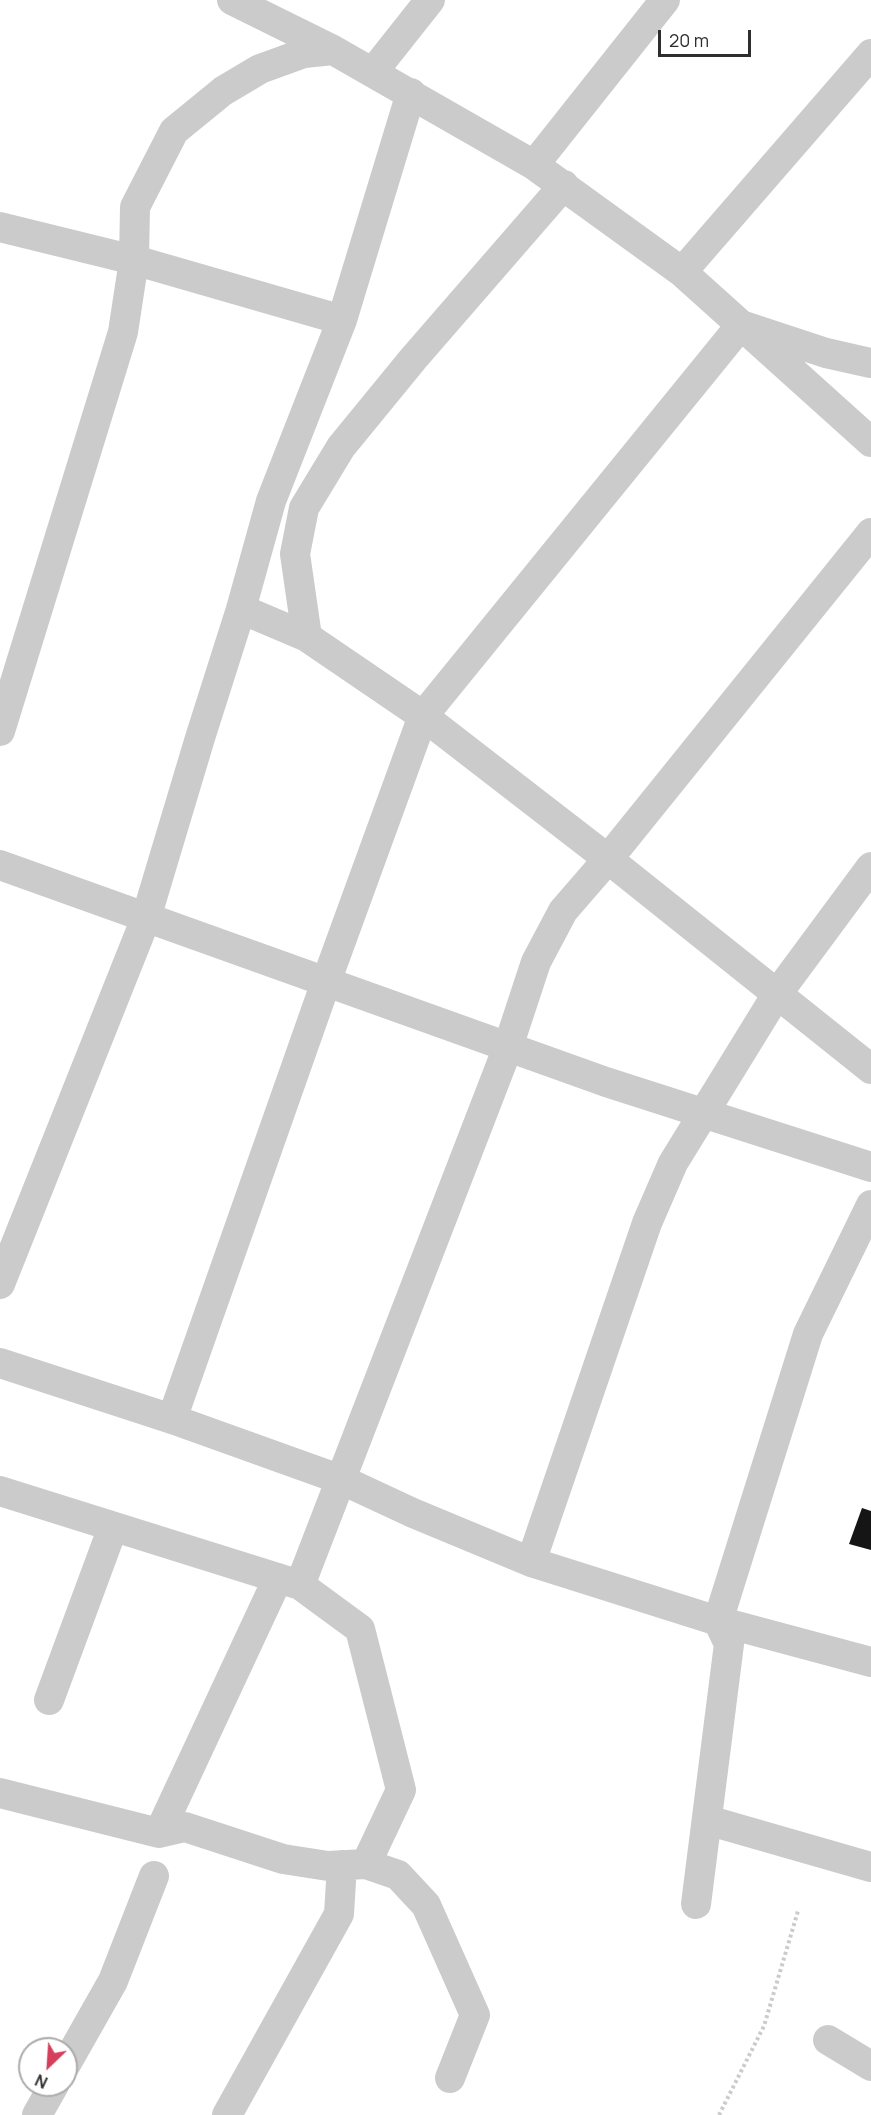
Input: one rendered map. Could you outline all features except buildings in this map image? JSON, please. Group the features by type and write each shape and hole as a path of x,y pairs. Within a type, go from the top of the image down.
{"street":[{"path":"232,0 374,72 534,165 564,185 682,272 871,442"},
{"path":"374,72 430,0"},
{"path":"534,165 665,0"},
{"path":"0,731 123,332 134,260 135,207 174,131 223,91 260,69 304,53 333,50"},
{"path":"682,272 871,54"},
{"path":"0,1284 146,918 241,609 271,501 342,320 411,93"},
{"path":"307,637 295,554 304,508 341,447 413,359 564,185"},
{"path":"0,227 134,260 342,320"},
{"path":"741,325 826,353 871,363"},
{"path":"171,1419 423,716 741,325"},
{"path":"159,1833 342,1480 508,1047 536,962 563,911 608,860 871,533"},
{"path":"241,609 307,637 423,716 871,1069"},
{"path":"0,866 606,1082 871,1167"},
{"path":"531,1562 647,1222 673,1163 777,994 871,867"},
{"path":"696,1904 729,1644 718,1621 808,1334 871,1205"},
{"path":"0,1363 171,1419 342,1480 413,1513 531,1562 718,1621 871,1662"},
{"path":"0,1491 289,1582 360,1629 401,1790 354,1864 339,1914 226,2115"},
{"path":"49,1700 113,1527"},
{"path":"0,1793 159,1833 185,1827 283,1858 328,1866 354,1864 398,1875 426,1905 475,2015 450,2078"},
{"path":"708,1820 871,1867"},
{"path":"78,2043 113,1981 154,1875"},
{"path":"828,2040 871,2066"},
{"path":"37,2115 47,2097"}],"path":[{"path":"719,2115 764,2026 798,1911"}]}
